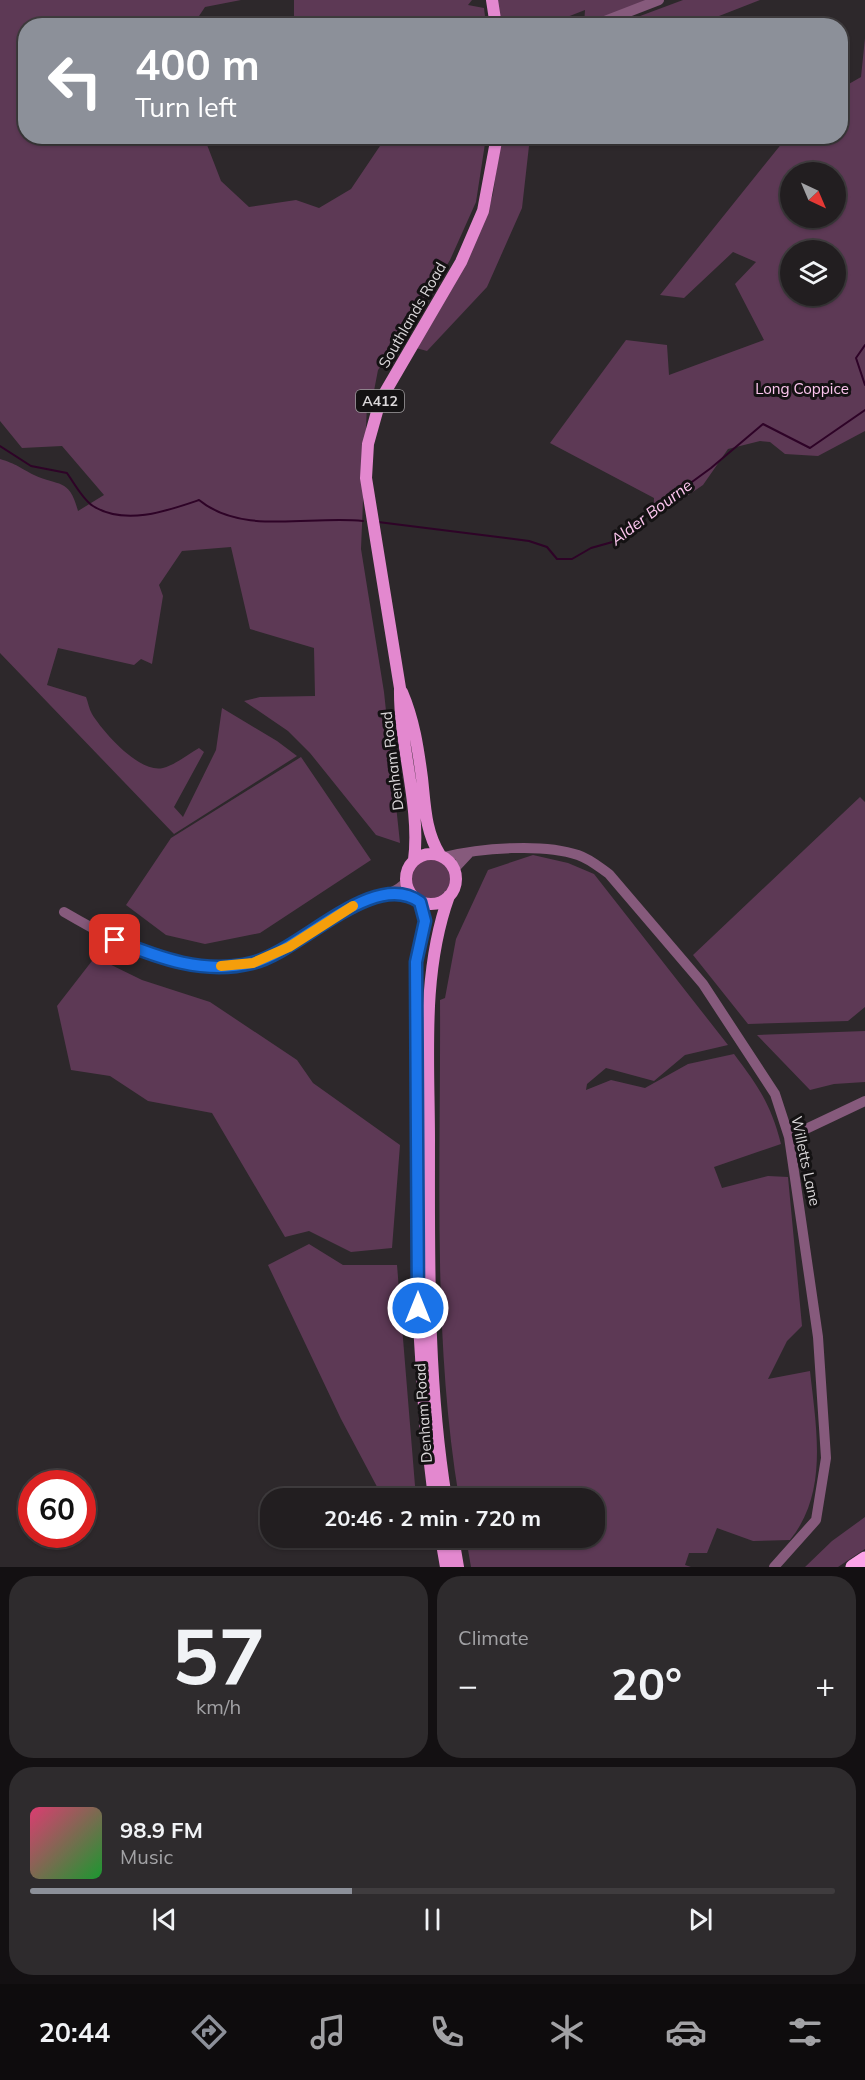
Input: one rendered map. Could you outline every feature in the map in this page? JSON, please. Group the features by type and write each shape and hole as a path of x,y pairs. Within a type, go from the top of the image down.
{"highway":[{"path":"853,1567 865,1559"}],"main road":[{"path":"492,0 495,18"},
{"name":"Southlands Road","path":"400,688 366,478 368,444 380,401 461,262 483,211 496,144"},
{"name":"Denham Road","path":"400,688 411,713 428,833 442,856"},
{"name":"Denham Road","path":"400,688 400,717 415,829 414,860"},
{"path":"426,854 442,856 454,869 456,883 449,896 436,904 417,899 406,882 407,872 414,860 426,854"},
{"name":"Denham Road","path":"445,1488 435,1389 429,1271 429,1068 431,969 439,924 449,896"},
{"name":"Denham Road","path":"417,899 425,921 416,962 418,1308 425,1422 433,1488"},
{"path":"443,1548 446,1567"},
{"path":"455,1548 458,1567"}],"street":[{"path":"613,18 659,0"},
{"name":"Willetts Lane","path":"442,856 469,852 529,850 568,852 581,855 609,874 703,984 775,1094 789,1137 818,1337 826,1458 816,1520 774,1567"},
{"path":"454,869 469,852"},
{"path":"64,912 100,933 164,961 209,968 253,963 289,947 355,904 388,894 406,882"},
{"path":"388,894 417,899"},
{"path":"789,1137 865,1101"}],"green space":[{"path":"0,0 241,0 205,7 198,18 18,18 18,144 207,144 221,181 249,207 296,200 319,208 351,189 381,144 485,144 476,202 450,260 402,339 378,370 373,396 367,404 361,549 384,692 400,843 376,835 310,753 288,731 244,701 260,697 315,696 314,648 250,629 231,547 182,551 159,585 163,596 152,664 141,659 134,665 58,648 47,685 86,697 92,714 104,731 123,750 144,765 154,768 168,767 199,748 204,752 174,807 183,817 216,750 222,708 277,741 297,756 174,834 0,653 0,459 67,488 75,500 78,511 104,495 62,446 22,448 0,421"},
{"path":"294,0 472,0 468,5 484,8 485,18 294,18"},
{"path":"497,0 648,0 602,18 584,18 585,10 565,18 499,18"},
{"path":"683,0 760,0 714,18 635,18"},
{"name":"Long Coppice","path":"865,38 865,431 818,456 785,454 770,442 760,441 728,449 703,485 653,519 654,498 550,443 626,340 667,345 669,375 764,340 735,284 756,262 733,252 684,298 660,295 781,144 848,144 848,84 861,77"},
{"path":"500,144 529,144 522,208 487,287 427,351 416,348 486,216 493,194"},
{"path":"301,757 371,860 260,933 205,944 166,935 126,905 171,838"},
{"path":"860,797 865,802 865,1007 848,1021 748,1024 693,955"},
{"path":"533,855 568,863 594,874 728,1045 685,1055 654,1081 606,1068 587,1084 586,1090 611,1080 645,1088 688,1064 734,1054 768,1106 781,1144 714,1167 722,1188 768,1176 788,1177 802,1326 787,1341 768,1379 810,1371 817,1436 815,1480 810,1501 802,1521 790,1540 753,1541 717,1528 707,1553 689,1553 685,1565 691,1567 471,1567 468,1548 605,1548 605,1488 458,1488 450,1436 441,1312 440,1000 445,998 456,939 488,870"},
{"path":"431,859 445,865 451,879 445,893 431,899 417,893 411,879 417,865"},
{"path":"95,957 142,980 210,1002 297,1060 313,1083 400,1145 392,1248 351,1252 309,1231 285,1237 212,1113 148,1101 110,1076 71,1070 57,1006"},
{"path":"865,1031 865,1082 834,1084 810,1090 757,1035"},
{"path":"309,1244 343,1265 397,1265 415,1488 378,1488 341,1419 268,1265"},
{"path":"865,1517 865,1549 838,1567 805,1567 832,1541"}],"waterway":[{"name":"Alder Bourne","path":"865,345 856,358 865,385"},
{"name":"Alder Bourne","path":"378,522 529,541 547,547 557,559 572,559 591,548 616,541 640,520 711,468 763,424 810,448 865,410"},
{"name":"Alder Bourne","path":"0,446 31,466 67,473 89,503 105,512 119,515 146,515 199,500 217,511 236,518 256,521 363,521"}],"slow traffic":[{"path":"221,966 253,963 289,947 353,906"}],"route":[{"path":"115,940 164,961 209,968 253,963 289,947 355,904 372,897 388,894 414,897 420,902 425,921 416,962 418,1308"}]}
